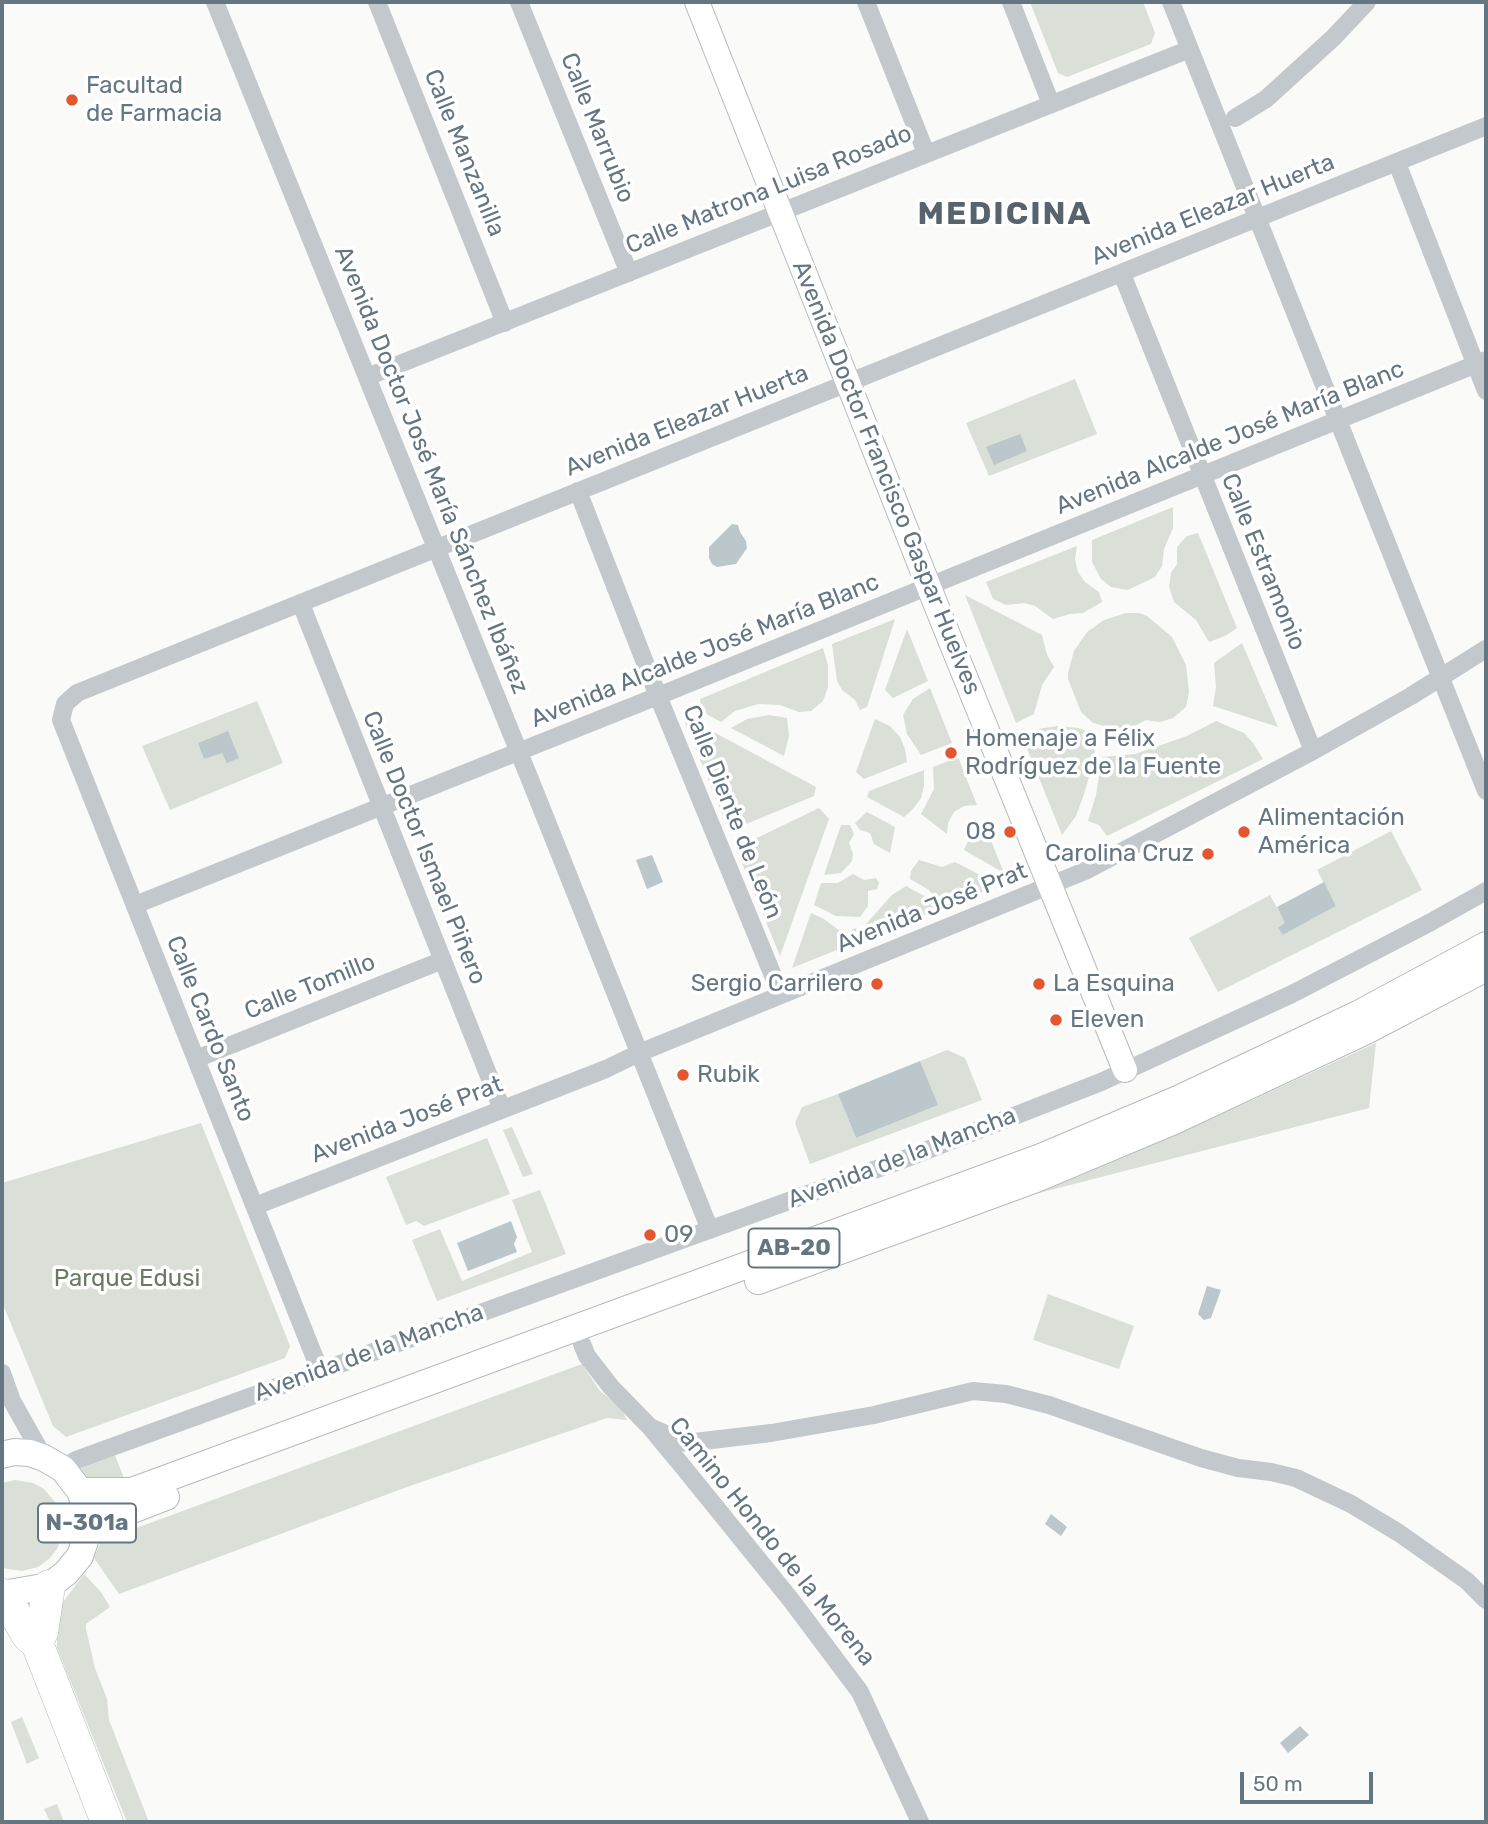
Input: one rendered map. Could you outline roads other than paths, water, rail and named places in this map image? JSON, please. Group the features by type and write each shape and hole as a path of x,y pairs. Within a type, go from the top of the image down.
{"highway":[{"path":"37,1643 42,1632 49,1586"},
{"path":"3,1595 28,1636 37,1643 107,1822"}],"main road":[{"name":"Avenida de la Mancha","path":"80,1490 125,1492 143,1487 1041,1157 1178,1099 1358,1014 1486,945"},
{"name":"AB-20","path":"87,1535 104,1521 150,1503 1036,1179 1174,1121 1366,1031 1486,968"},
{"path":"6,1450 54,1463"},
{"name":"N-301a","path":"49,1586 66,1573 80,1556 87,1535 87,1512 80,1490 54,1463"},
{"path":"3,1595 49,1586"}],"street":[{"name":"Avenida Doctor José María Sánchez Ibáñez","path":"215,2 710,1230"},
{"name":"Calle Manzanilla","path":"377,2 505,323"},
{"name":"Avenida Doctor Francisco Gaspar Huelves","path":"697,2 928,587 1125,1070"},
{"path":"866,2 926,153"},
{"path":"1011,2 1051,104"},
{"path":"1171,2 1486,791"},
{"path":"1235,118 1266,99 1333,38 1367,2"},
{"name":"Calle Marrubio","path":"525,4 629,273"},
{"name":"Calle Matrona Luisa Rosado","path":"367,377 1190,49"},
{"name":"Avenida Eleazar Huerta","path":"65,704 78,693 1486,126"},
{"path":"1397,163 1481,363 1486,390"},
{"name":"Calle Estramonio","path":"1122,274 1313,751"},
{"name":"Avenida Alcalde José María Blanc","path":"135,905 382,808 1481,363"},
{"name":"Calle Diente de León","path":"578,491 658,696 781,995"},
{"name":"Calle Doctor Ismael Piñero","path":"301,604 502,1110"},
{"name":"Avenida José Prat","path":"255,1206 606,1069 639,1053 1085,872 1313,751 1411,696 1486,649"},
{"name":"Calle Cardo Santo","path":"65,704 61,720 320,1371"},
{"name":"Avenida de la Mancha","path":"54,1463 76,1460 906,1158 1125,1070 1292,994 1486,891"},
{"name":"Calle Tomillo","path":"196,1059 443,960"},
{"name":"Camino Hondo de la Morena","path":"582,1344 587,1356 611,1387 650,1427 791,1600 860,1692 920,1822"},
{"path":"2,1374 12,1401 54,1463"},
{"path":"650,1427 686,1443 771,1433 874,1415 973,1391 1006,1394 1049,1405 1201,1458 1238,1468 1296,1478 1351,1504 1399,1533 1466,1581 1486,1600"}],"place":[{"name":"Facultad de Farmacia","path":"72,100"},
{"name":"Homenaje a Félix Rodríguez de la Fuente","path":"951,753"},
{"name":"08","path":"1010,832"},
{"name":"Alimentación América","path":"1244,832"},
{"name":"Carolina Cruz","path":"1208,854"},
{"name":"Sergio Carrilero","path":"877,984"},
{"name":"La Esquina","path":"1039,984"},
{"name":"Eleven","path":"1056,1020"},
{"name":"Rubik","path":"683,1075"},
{"name":"09","path":"650,1235"}],"district":[{"name":"MEDICINA","path":"1005,215"}],"park label":[{"name":"Parque Edusi","path":"127,1279"}]}
